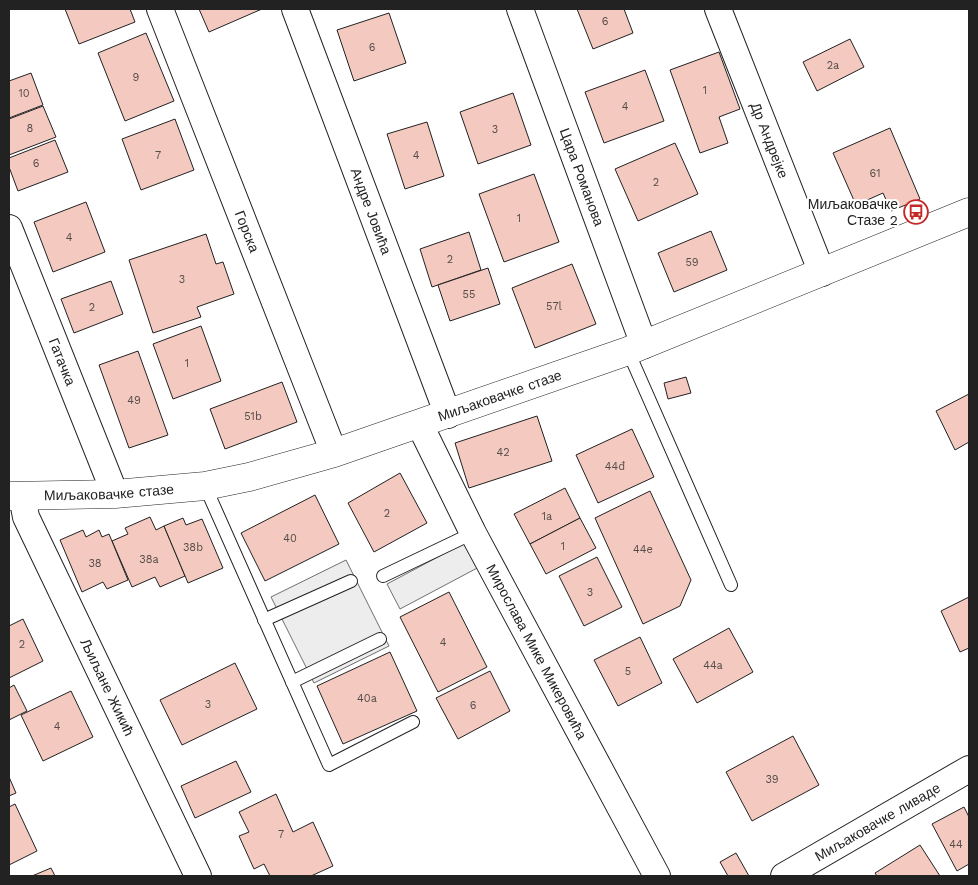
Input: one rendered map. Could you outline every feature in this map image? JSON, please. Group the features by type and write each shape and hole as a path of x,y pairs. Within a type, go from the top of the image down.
{"street":[{"name":"Горска","path":"160,9 334,453"},
{"name":"Андре Јовића","path":"295,9 448,415"},
{"name":"Цара Романова","path":"520,9 636,348"},
{"name":"Др Андрејке","path":"718,9 822,273"},
{"name":"Миљаковачке стазе","path":"15,496 115,494 205,486 249,477 334,453 420,425 636,348 969,212"},
{"name":"Гатачка","path":"9,228 115,494"},
{"name":"Мирослава Мике Микеровића","path":"420,425 473,533 658,876"},
{"name":"Љиљане Жикић","path":"15,496 198,876"},
{"name":"Миљаковачке ливаде","path":"784,876 969,769"}],"lane":[{"path":"636,348 731,584"},
{"path":"205,486 329,765 413,722"},
{"path":"383,576 473,533"},
{"path":"264,620 351,581"},
{"path":"292,682 380,639"}],"shaded area":[{"path":"468,541 481,566 400,609 387,584"},
{"path":"346,560 389,646 314,683 271,597"}],"building":[{"path":"65,9 130,9 135,22 79,44"},
{"path":"199,9 262,9 209,32"},
{"path":"577,9 624,9 633,33 593,49"},
{"path":"389,13 406,63 354,81 337,30"},
{"path":"146,33 174,101 125,121 98,53"},
{"path":"850,39 864,67 817,91 803,62"},
{"path":"719,52 740,109 719,117 728,143 700,153 670,70"},
{"path":"645,70 664,121 604,143 585,92"},
{"path":"31,73 43,105 9,118 9,81"},
{"path":"513,93 531,145 478,164 460,112"},
{"path":"43,106 56,137 9,155 9,119"},
{"path":"175,119 194,170 141,190 122,139"},
{"path":"427,122 444,176 405,189 387,134"},
{"path":"890,128 920,199 891,211 883,193 856,205 833,153"},
{"path":"55,140 68,172 18,191 9,167 9,158"},
{"path":"675,143 698,194 638,221 615,169"},
{"path":"534,174 559,242 504,262 479,194"},
{"path":"86,202 105,252 53,272 34,222"},
{"path":"711,231 727,270 674,292 658,253"},
{"path":"469,232 481,270 432,287 420,249"},
{"path":"206,234 216,264 223,262 234,294 197,307 201,317 153,333 129,260"},
{"path":"572,264 596,324 535,348 512,288"},
{"path":"488,268 500,304 450,321 438,285"},
{"path":"111,281 123,314 74,333 61,299"},
{"path":"201,326 221,381 173,399 153,344"},
{"path":"138,351 168,435 129,448 99,365"},
{"path":"686,377 691,393 668,399 664,383"},
{"path":"282,382 297,422 225,449 210,409"},
{"path":"969,394 969,442 955,450 936,411"},
{"path":"537,416 552,461 469,488 455,443"},
{"path":"632,429 654,477 598,503 576,455"},
{"path":"400,473 427,523 374,552 348,503"},
{"path":"565,488 580,518 530,544 514,514"},
{"path":"650,491 691,580 680,606 643,624 595,518"},
{"path":"315,495 339,544 265,581 241,533"},
{"path":"150,517 156,530 164,526 185,576 160,587 155,577 132,587 112,541 128,534 125,528"},
{"path":"183,518 186,525 202,519 223,568 188,583 164,526"},
{"path":"580,518 596,548 546,574 530,544"},
{"path":"83,530 86,537 99,530 102,537 109,534 128,580 107,589 103,582 82,592 60,540"},
{"path":"597,557 622,607 584,626 559,576"},
{"path":"449,592 487,667 438,692 400,617"},
{"path":"969,597 969,648 960,652 941,611"},
{"path":"23,619 43,661 9,678 9,626"},
{"path":"729,628 753,672 697,703 673,659"},
{"path":"640,637 662,683 618,706 594,660"},
{"path":"390,652 417,711 343,744 317,686"},
{"path":"235,663 257,709 182,745 160,700"},
{"path":"490,671 510,711 458,739 436,698"},
{"path":"14,685 27,711 9,720 9,688"},
{"path":"71,691 93,737 43,761 21,715"},
{"path":"793,736 819,785 752,821 726,772"},
{"path":"236,761 251,792 195,818 181,786"},
{"path":"9,777 16,793 9,796"},
{"path":"276,794 293,832 313,822 333,866 311,876 270,876 264,864 254,869 239,836 249,832 239,812"},
{"path":"15,804 37,851 9,865 9,807"},
{"path":"964,807 969,817 969,864 957,871 932,824"},
{"path":"920,845 940,876 877,876 875,873"},
{"path":"736,853 749,876 728,876 720,862"},
{"path":"51,868 55,876 32,876"}],"place":[{"name":"Миљаковачке Стазе 2","path":"916,212"}]}
